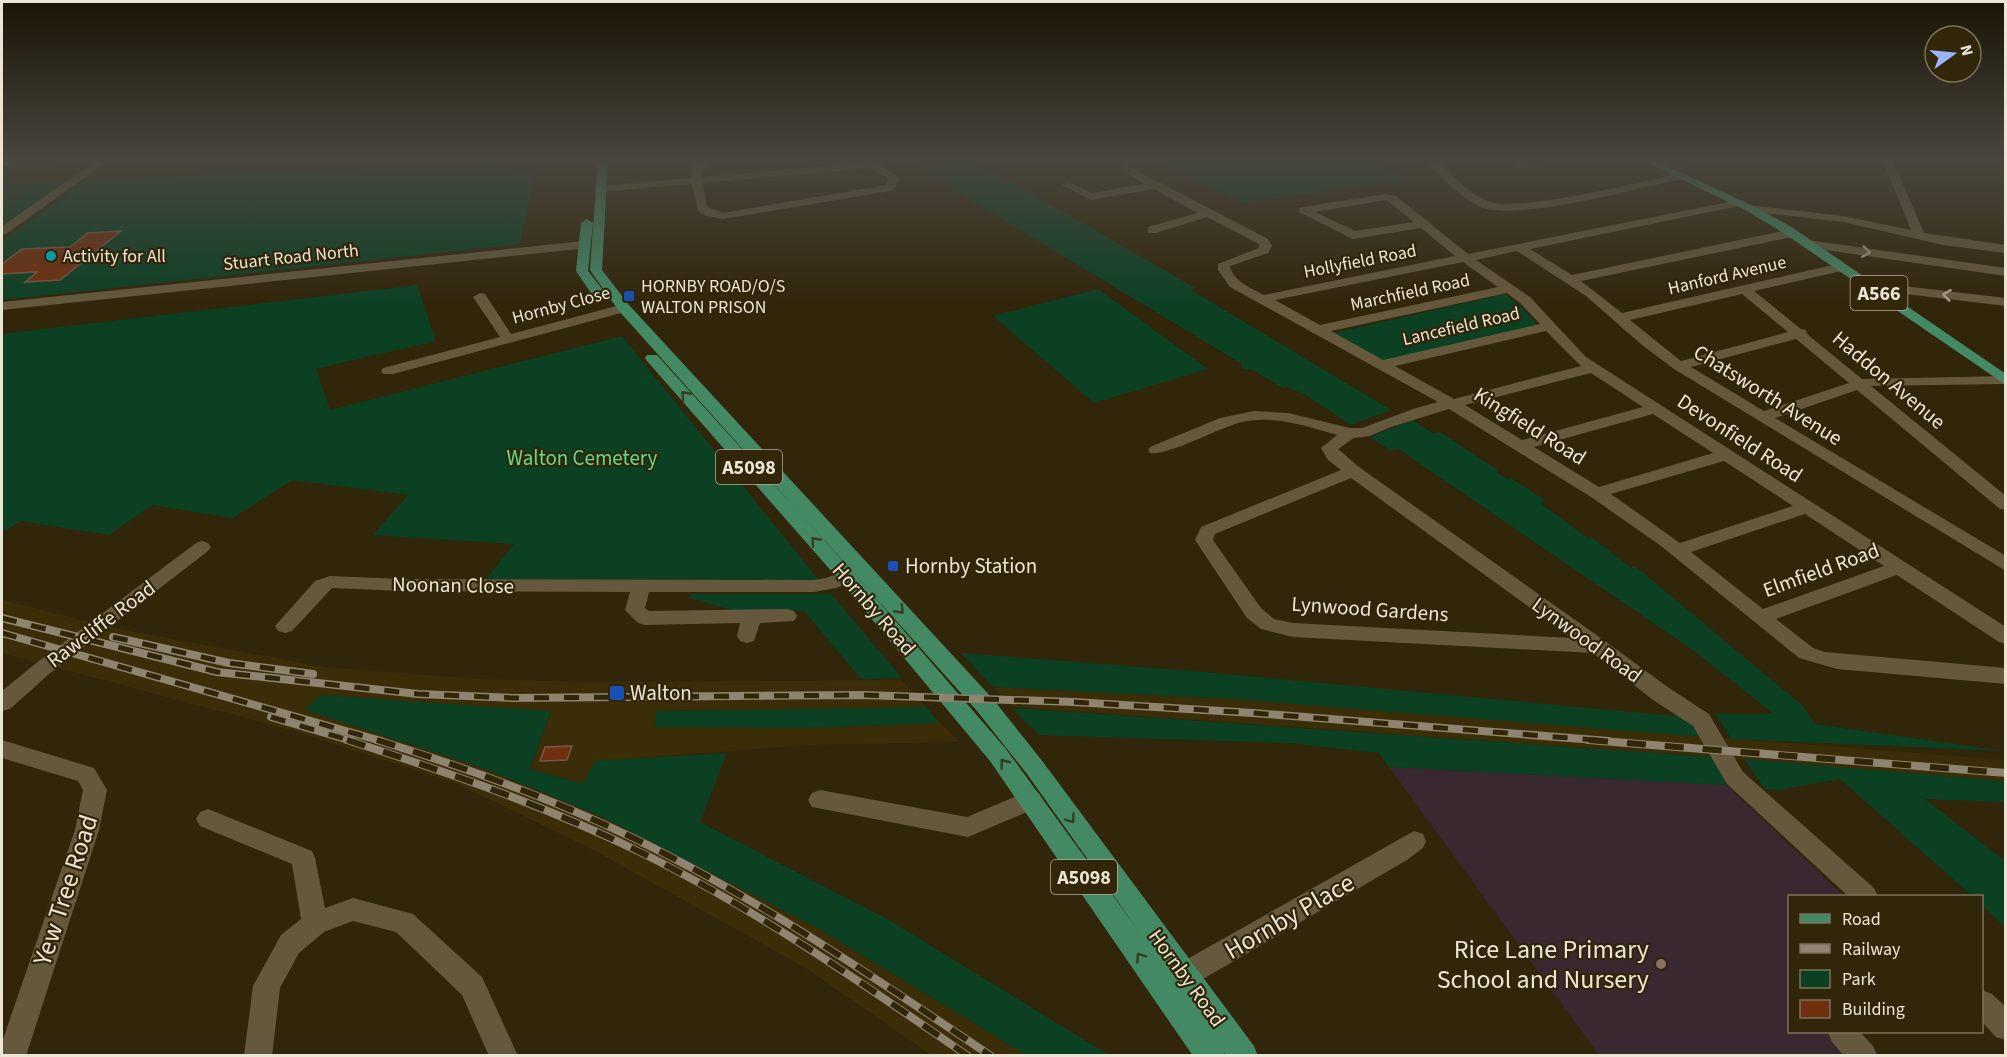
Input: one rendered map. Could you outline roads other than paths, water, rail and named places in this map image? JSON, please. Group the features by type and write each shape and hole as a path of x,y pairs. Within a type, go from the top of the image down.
{"main road":[{"name":"Hornby Road","path":"588,208 582,271 855,574 967,684 985,705 1035,768 1244,1056"},
{"name":"Hornby Road","path":"599,208 596,270 618,310"},
{"name":"A566","path":"1750,208 1792,233 2005,381"},
{"name":"Hornby Road","path":"855,574 934,682 998,755 1211,1056"}],"street":[{"path":"2,231 35,208"},
{"path":"702,208 710,214 723,216 769,208"},
{"name":"Kingfield Road","path":"1200,208 1266,245 1261,252 1228,260 1223,266 1235,284 1452,404 1597,494 1677,550 1806,653 1829,661 2006,676"},
{"name":"Devonfield Road","path":"1314,208 1303,210 1353,235 1424,224"},
{"name":"Devonfield Road","path":"1405,208 1465,258 1525,300 1577,357 1592,368 2006,637"},
{"name":"Hollyfield Road","path":"1262,299 1726,208"},
{"name":"Hollyfield Road","path":"1768,208 1843,219 1943,241 2006,249"},
{"path":"1907,208 1918,234"},
{"path":"1150,230 1209,213"},
{"path":"1572,279 1792,233"},
{"path":"1808,244 2006,272"},
{"name":"Stuart Road North","path":"2,306 584,245"},
{"name":"Chatsworth Avenue","path":"1520,247 1572,279 1679,366 2004,563"},
{"name":"Hanford Avenue","path":"1619,318 1842,267"},
{"path":"1869,286 2006,302"},
{"name":"Marchfield Road","path":"1318,330 1509,289"},
{"name":"Haddon Avenue","path":"1745,290 1801,333 2006,505"},
{"name":"Hornby Close","path":"480,297 508,339"},
{"name":"Hornby Close","path":"388,370 618,310"},
{"name":"Lancefield Road","path":"1381,365 1550,326"},
{"path":"1679,366 1801,333"},
{"name":"Lynwood Road","path":"1592,368 1407,415 1357,433 1329,448 1334,456 1353,471 1598,646 1661,694 1701,720 1727,769 1863,895"},
{"path":"1762,417 1861,384 1879,381 2005,381"},
{"path":"1520,446 1654,409"},
{"path":"1156,450 1240,417 1266,414 1357,433"},
{"path":"1597,494 1725,455"},
{"name":"Lynwood Gardens","path":"1353,471 1207,531 1204,540 1254,613 1268,624 1293,630 1598,646"},
{"path":"1677,550 1806,508"},
{"name":"Rawcliffe Road","path":"2,703 42,669 202,547"},
{"name":"Elmfield Road","path":"1760,617 1898,568"},
{"name":"Noonan Close","path":"285,626 322,585 330,582 402,585 640,587 814,586 829,584 855,574"},
{"path":"640,587 634,607 637,613 645,618 787,616"},
{"path":"747,636 752,616"},
{"name":"Yew Tree Road","path":"2,749 86,774 95,790 87,830 11,1056"},
{"path":"820,800 968,827 1031,800"},
{"path":"208,819 303,858 315,924"},
{"name":"Hornby Place","path":"1162,988 1398,853 1414,841"},
{"path":"258,1056 267,986 290,944 315,924 353,909 404,922 471,986 504,1056"},
{"path":"1983,1004 2006,1028"},
{"path":"1843,1033 1863,1056"}],"railway":[{"path":"2,618 217,672 418,694 514,698 863,695 1074,702 1253,713 1608,741"},
{"path":"2,633 381,741"},
{"path":"113,637 229,663 313,674"},
{"path":"271,717 352,741"},
{"path":"347,740 496,791 605,835 640,852 767,922 968,1056"},
{"path":"377,740 452,764 527,792 600,822 671,857 794,927 991,1056"},
{"path":"1589,740 2006,773"}],"place":[{"name":"Activity for All","path":"51,256"},
{"name":"HORNBY ROAD/O/S WALTON PRISON","path":"629,296"},
{"name":"Hornby Station","path":"893,566"},
{"name":"Walton","path":"617,693"},
{"name":"Rice Lane Primary School and Nursery","path":"1661,964"}],"park label":[{"name":"Walton Cemetery","path":"582,458"}]}
